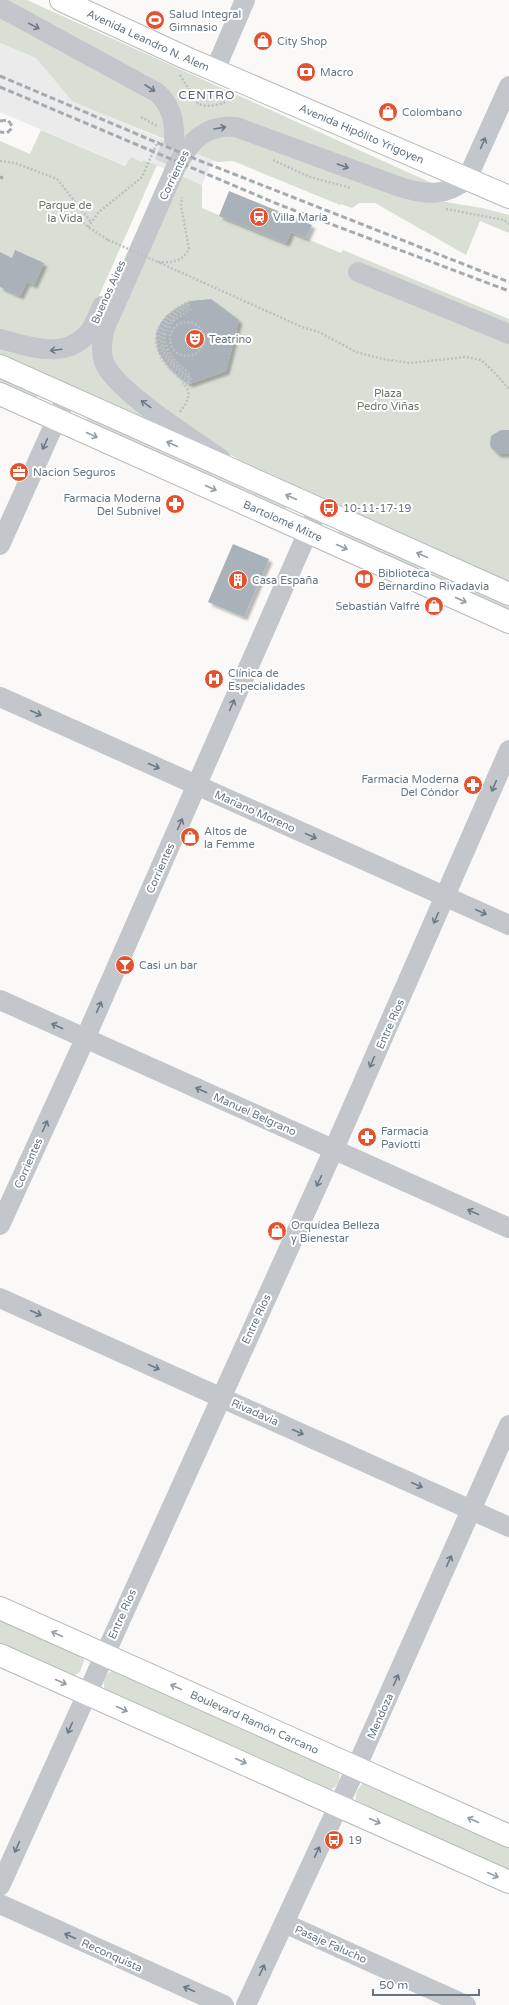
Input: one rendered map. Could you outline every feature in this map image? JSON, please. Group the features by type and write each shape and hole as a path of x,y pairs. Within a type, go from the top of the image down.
{"main road":[{"name":"Avenida Leandro N. Alem","path":"61,0 215,70"},
{"name":"Avenida Hipólito Yrigoyen","path":"215,70 509,197"},
{"path":"0,366 509,594"},
{"name":"Bartolomé Mitre","path":"0,394 509,622"},
{"name":"Boulevard Ramón Carcano","path":"0,1608 509,1836"},
{"path":"0,1655 509,1882"}],"street":[{"path":"215,70 246,0"},
{"path":"0,7 156,92 167,104 172,114 164,136"},
{"path":"467,179 509,86"},
{"name":"Corrientes","path":"245,476 123,388 114,379 104,362 101,351 105,328 176,167 192,141 218,127 236,127 400,187 428,194 457,187 467,179"},
{"name":"Buenos Aires","path":"0,339 48,350 56,350 73,345 90,331 164,163"},
{"path":"358,272 509,334"},
{"path":"0,544 67,396"},
{"name":"Corrientes","path":"0,1225 85,1039 318,509"},
{"name":"Mariano Moreno","path":"0,697 509,925"},
{"name":"Entre Ríos","path":"0,1886 86,1693 334,1149 509,750"},
{"name":"Manuel Belgrano","path":"0,1000 509,1228"},
{"name":"Rivadavia","path":"0,1298 221,1396 509,1527"},
{"name":"Mendoza","path":"246,2005 356,1768 509,1425"},
{"name":"Reconquista","path":"0,1904 224,2005"},
{"name":"Pasaje Falucho","path":"284,1923 466,2005"}],"path":[{"path":"88,227 99,212 142,177 164,136 159,127 141,117"},
{"path":"0,161 15,162 58,179 91,222"},
{"path":"438,207 504,220 509,224"},
{"path":"77,217 88,227 108,240 302,327 319,332 356,352 382,359 410,363 466,356 481,360 509,389"},
{"path":"190,305 172,322 164,336 169,354 189,373 188,376 191,377 190,381 189,384 179,377 166,364 158,351 156,334 160,324 167,315 177,308 190,305"},
{"path":"181,323 195,324 203,335 201,348 190,356 182,356 176,353 170,344 171,332 181,323"},
{"path":"172,424 189,397 187,388 182,383"}],"shaded area":[{"path":"0,43 36,58 73,102 213,160 202,185 144,160 142,162 126,166 0,112"}],"green space":[{"path":"0,0 27,0 434,184 426,188 253,127 182,144 179,118"},
{"path":"0,13 160,104 167,140 73,102 36,58 0,43"},
{"name":"Parque de la Vida","path":"41,130 125,166 131,157 142,162 143,160 157,165 87,323 60,344 0,335 0,141 30,154"},
{"path":"222,132 416,197 482,208 509,215 509,233 480,221 466,255 375,203 359,203 352,208 341,204 340,205 233,161 217,162 191,151"},
{"name":"Plaza Pedro Viñas","path":"179,175 202,185 202,208 286,243 291,232 341,253 343,250 509,319 509,585 259,473 180,422 118,375 108,346"},
{"path":"96,342 176,434 0,356 0,343"},
{"path":"0,374 38,394 36,399 0,386"},
{"path":"88,417 287,506 285,511 86,421"},
{"path":"339,530 509,602 509,613 338,535"},
{"path":"0,1617 82,1655 84,1661 80,1672 72,1677 0,1646"},
{"path":"114,1670 339,1772 338,1784 334,1788 328,1790 105,1691 105,1678 108,1673"},
{"path":"366,1782 509,1845 509,1872 356,1802 357,1790"}],"building":[{"path":"229,191 312,225 306,238 291,232 286,243 219,216"},
{"path":"15,250 44,263 34,285 27,282 20,296 0,287 0,252 12,258"},
{"name":"Teatrino","path":"211,299 239,320 226,371 189,384 179,377 166,364 158,351 156,334 160,324 167,315 177,308 190,301"},
{"path":"501,430 509,430 509,454 498,454 491,448 491,436"},
{"name":"Casa España","path":"233,544 269,559 244,617 208,602"}],"tunnel":[{"path":"164,163 174,139"}],"railway":[{"path":"0,76 198,160 509,282"},
{"path":"0,87 280,205 509,291"},
{"path":"0,121 8,120 12,126 7,133 0,132"}],"place":[{"name":"Salud Integral Gimnasio","path":"155,20"},
{"name":"City Shop","path":"263,41"},
{"name":"Macro","path":"306,72"},
{"name":"Colombano","path":"388,112"},
{"name":"Villa María","path":"259,217"},
{"name":"Teatrino","path":"195,339"},
{"name":"Nacion Seguros","path":"19,472"},
{"name":"Farmacia Moderna Del Subnivel","path":"175,504"},
{"name":"10-11-17-19","path":"329,508"},
{"name":"Biblioteca Bernardino Rivadavia","path":"364,579"},
{"name":"Casa España","path":"238,580"},
{"name":"Sebastián Valfré","path":"434,606"},
{"name":"Clínica de Especialidades","path":"214,679"},
{"name":"Farmacia Moderna Del Cóndor","path":"473,785"},
{"name":"Altos de la Femme","path":"190,837"},
{"name":"Casi un bar","path":"125,965"},
{"name":"Farmacia Paviotti","path":"367,1137"},
{"name":"Orquídea Belleza y Bienestar","path":"277,1231"},
{"name":"19","path":"334,1840"}],"district":[{"name":"CENTRO","path":"207,95"}]}
